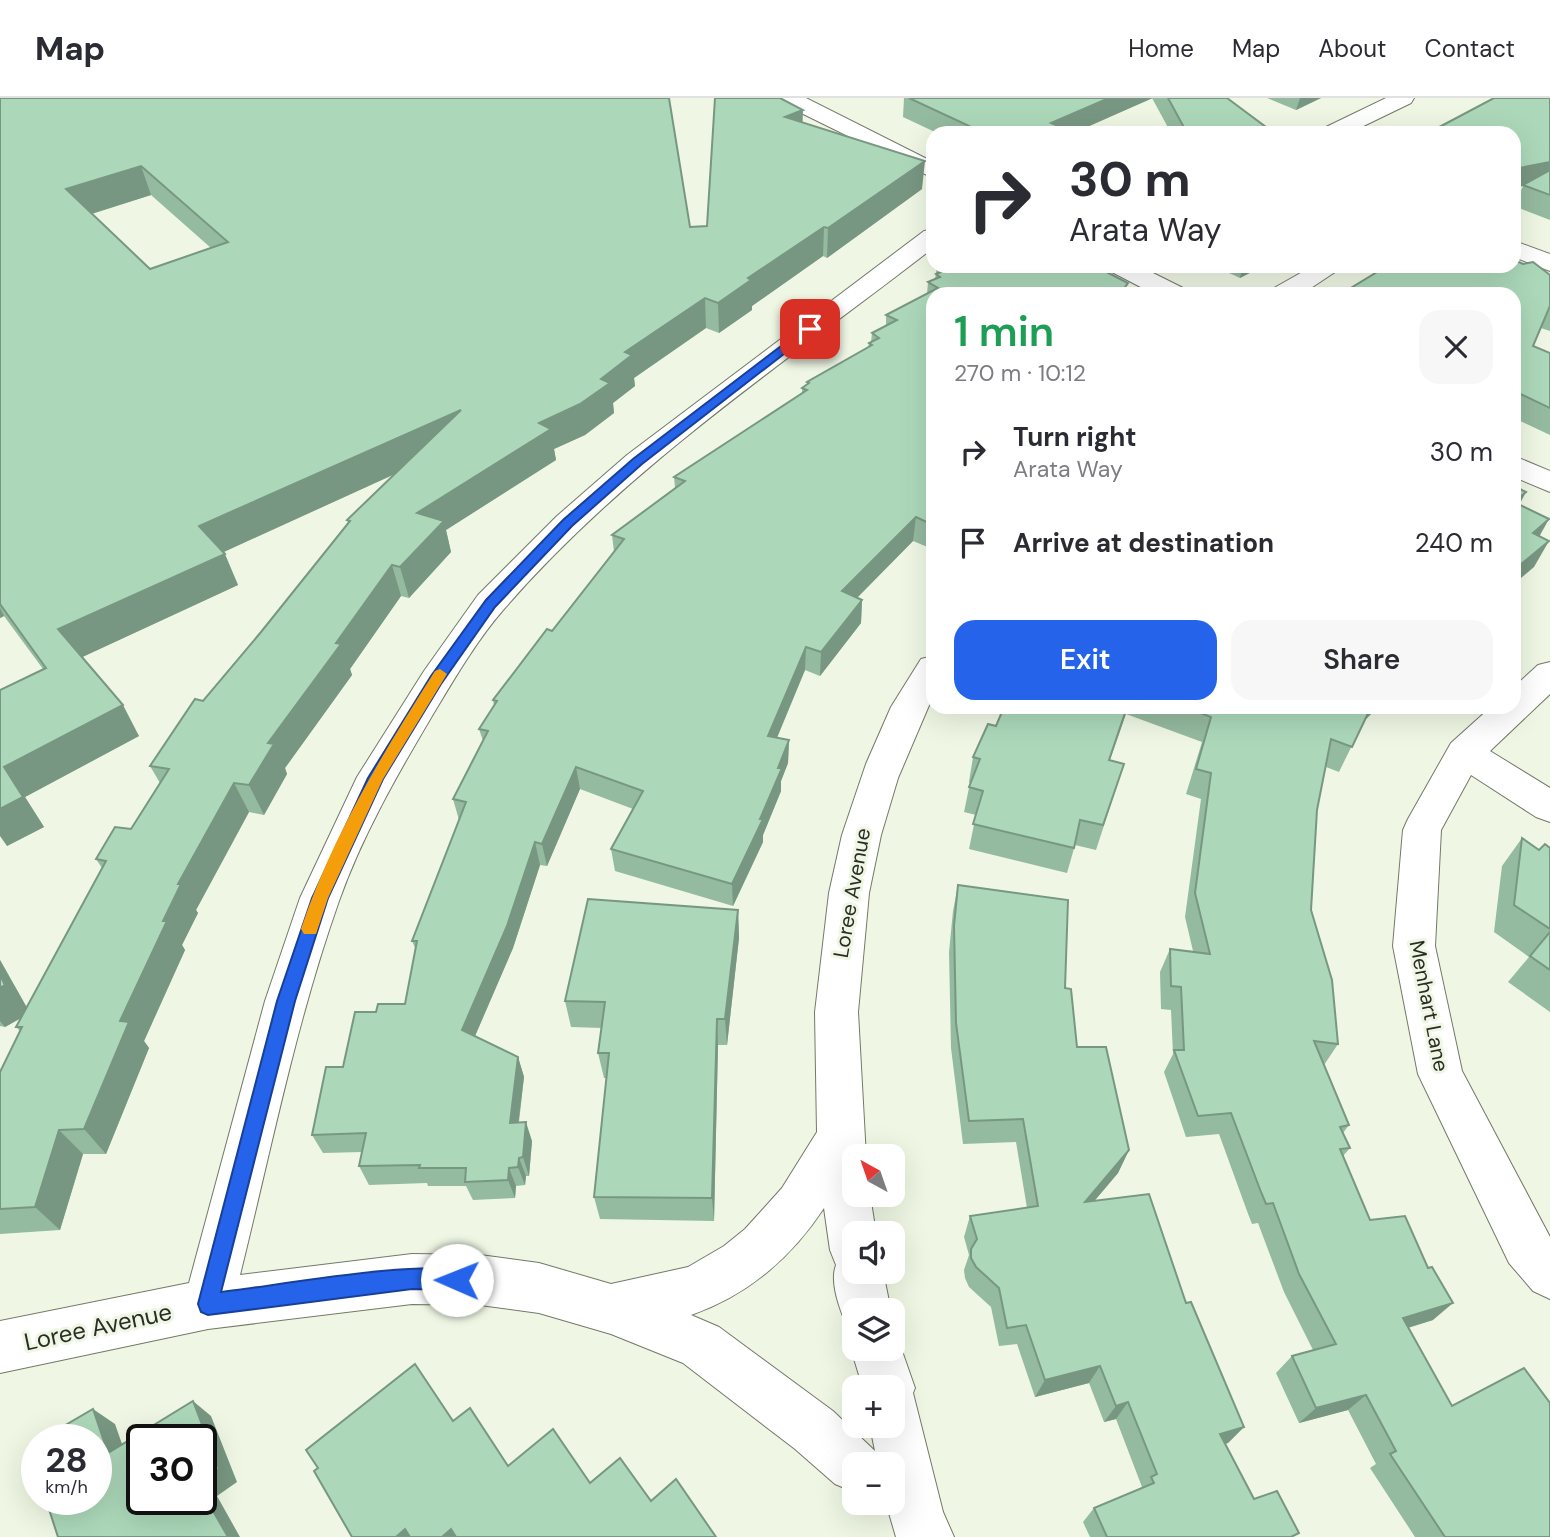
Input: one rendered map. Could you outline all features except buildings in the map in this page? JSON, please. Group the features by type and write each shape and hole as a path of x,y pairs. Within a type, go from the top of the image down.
{"street":[{"path":"789,98 926,168"},
{"path":"1346,126 1402,98"},
{"path":"208,1304 286,1001 320,898 376,778 436,680 491,603 568,523 638,461 926,241"},
{"path":"1521,251 1550,263"},
{"path":"1133,273 1160,287"},
{"path":"1295,287 1319,273"},
{"path":"1521,468 1550,483"},
{"name":"Menhart Lane","path":"1521,701 1550,674"},
{"name":"Loree Avenue","path":"850,1221 839,1133 836,1027 840,938 854,862 893,740 926,681"},
{"name":"Menhart Lane","path":"1506,714 1464,753 1422,830 1414,946 1440,1074 1526,1246 1550,1274"},
{"path":"1464,753 1550,807"},
{"name":"Loree Avenue","path":"611,1309 694,1289 719,1277 750,1255 807,1196 825,1168 839,1133"},
{"name":"Loree Avenue","path":"0,1347 208,1304 412,1279 480,1280 540,1288 611,1309 701,1345 814,1430 842,1454"},
{"path":"898,1438 912,1518"}],"slow traffic":[{"path":"310,929 320,898 376,778 440,674"}],"route":[{"path":"457,1280 412,1279 208,1304 286,1001 320,898 376,778 436,680 491,603 568,523 638,461 810,329"}]}
